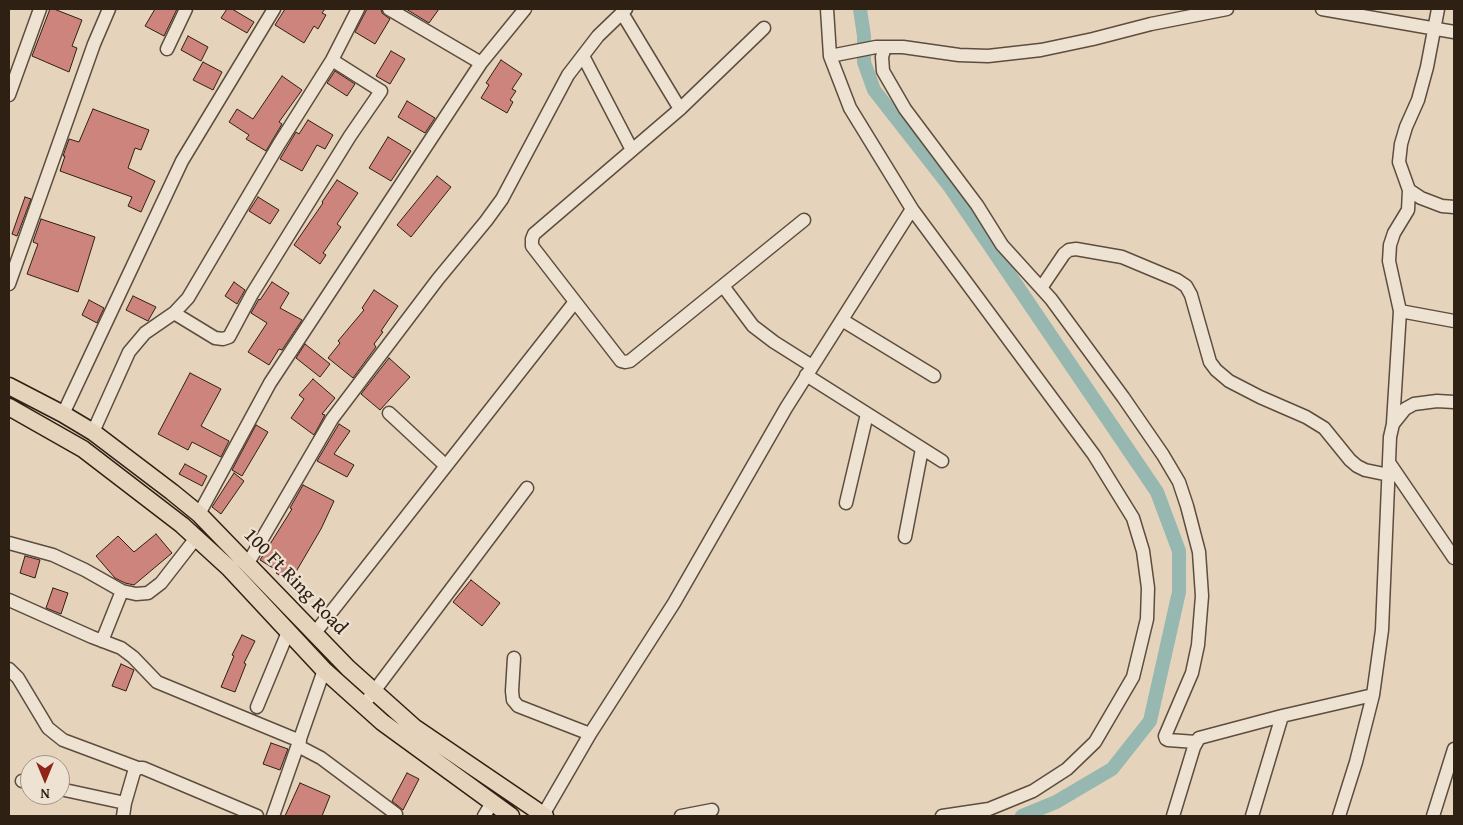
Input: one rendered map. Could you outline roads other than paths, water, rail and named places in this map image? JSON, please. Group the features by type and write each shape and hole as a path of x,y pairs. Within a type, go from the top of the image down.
{"main road":[{"name":"100 Ft Ring Road","path":"9,386 93,432 147,472 199,514 314,634 414,727 544,816"},
{"name":"100 Ft Ring Road","path":"9,407 83,449 168,514 229,568 324,670 382,722 488,810 511,816"}],"street":[{"path":"9,95 40,9"},
{"path":"9,284 91,53 109,9"},
{"path":"167,49 186,9"},
{"path":"63,414 182,161 274,9"},
{"path":"93,432 129,352 145,333 174,313 188,298 279,144 332,60 358,9"},
{"path":"389,9 481,63"},
{"path":"199,514 270,383 481,63 525,9"},
{"path":"827,9 850,108 912,208 1094,455 1133,518 1144,551 1148,588 1147,619 1132,677 1095,742 1067,769 1033,791 989,809 942,816"},
{"path":"836,54 880,47 903,47 988,56 1041,50 1151,24 1227,9"},
{"path":"1322,9 1454,32"},
{"path":"1339,816 1356,762 1373,695 1382,630 1390,437 1393,424 1400,311 1389,261 1390,245 1394,233 1408,210 1409,190 1399,162 1401,144 1418,100 1438,9"},
{"path":"248,563 332,419 438,279 502,199 568,75 598,36 624,11 680,109"},
{"path":"764,28 680,109 534,234 532,246 621,361 625,362 630,361 804,220"},
{"path":"880,47 883,70 905,109 977,205 1002,244 1041,288 1123,397 1179,482 1199,552 1202,596 1198,646 1192,673 1165,736 1168,740 1196,742"},
{"path":"582,56 632,150"},
{"path":"174,313 215,338 229,337 350,136 381,91 332,60"},
{"path":"1409,190 1421,198 1442,206 1454,207"},
{"path":"544,816 590,734 674,603 786,408 912,208"},
{"path":"1041,288 1064,254 1076,248 1122,257 1177,280 1186,286 1191,295 1210,362 1216,370 1229,381 1306,417 1324,428 1357,466 1365,470 1390,470"},
{"path":"723,286 753,326 867,414 942,462"},
{"path":"314,634 574,302"},
{"path":"1400,311 1454,321"},
{"path":"842,320 934,376"},
{"path":"1393,424 1406,409 1414,404 1431,401 1454,402"},
{"path":"389,413 446,466"},
{"path":"846,503 867,414"},
{"path":"905,537 922,449"},
{"path":"1390,470 1454,558"},
{"path":"364,705 527,488"},
{"path":"9,542 53,555 86,570 122,591 136,594 148,593 161,583 196,538"},
{"path":"102,641 122,591"},
{"path":"9,600 121,648 133,657 157,682 299,743 396,814"},
{"path":"257,707 288,632"},
{"path":"514,658 512,691 518,706 590,734"},
{"path":"9,669 18,678 48,728 63,740 138,768 143,768 257,816"},
{"path":"274,816 324,670"},
{"path":"1173,816 1196,742 1202,737 1373,695"},
{"path":"1252,816 1282,716"},
{"path":"1434,816 1454,749"},
{"path":"123,816 134,772 138,768"},
{"path":"70,791 125,803"},
{"path":"681,816 712,810"}],"waterway":[{"path":"860,9 864,36 864,62 874,90 950,187 1157,492 1179,551 1179,592 1150,721 1112,769 1056,802 1022,816"}]}
